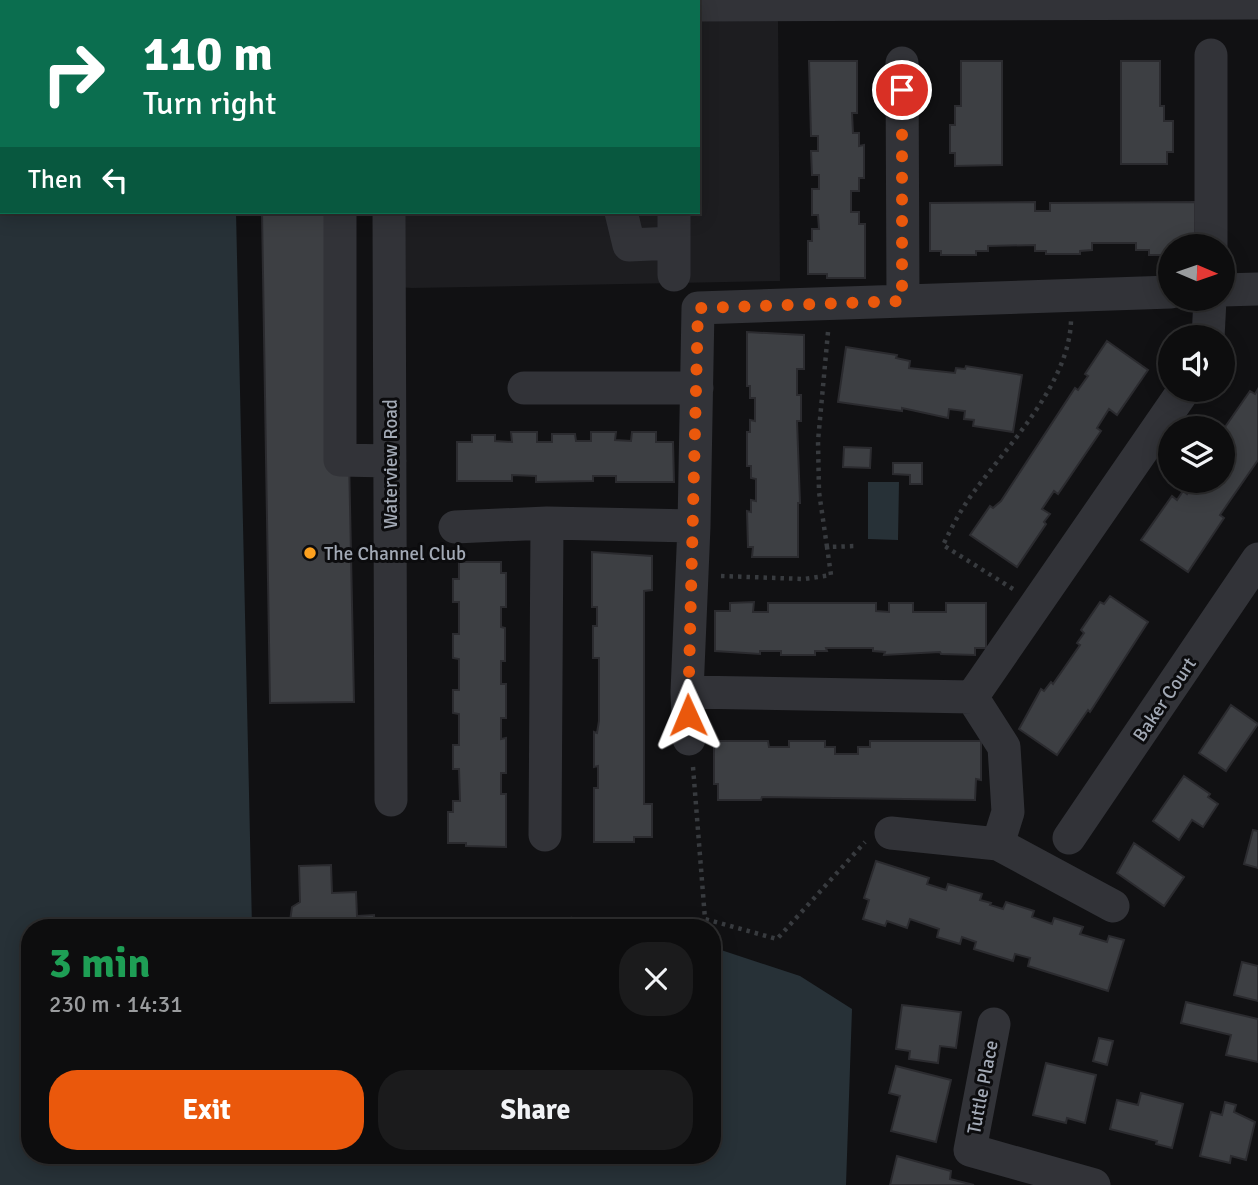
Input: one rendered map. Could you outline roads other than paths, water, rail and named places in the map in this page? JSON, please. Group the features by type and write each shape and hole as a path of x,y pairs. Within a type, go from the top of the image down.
{"street":[{"path":"700,5 1258,3"},
{"path":"1211,55 1211,234"},
{"path":"902,64 902,301"},
{"path":"340,214 340,460 390,461"},
{"name":"Waterview Road","path":"389,214 391,800"},
{"path":"621,214 629,245 674,243"},
{"path":"1236,290 1258,289"},
{"path":"694,751 687,692 694,526 698,308 1158,292"},
{"path":"340,322 390,322"},
{"path":"524,388 697,388"},
{"path":"972,697 1176,402"},
{"path":"455,527 547,523 694,526"},
{"path":"545,835 547,523"},
{"name":"Baker Court","path":"1069,838 1258,559"},
{"path":"687,692 972,697"},
{"path":"972,697 1004,747 1007,812 998,844"},
{"path":"891,833 998,844 1113,906"},
{"name":"Tuttle Place","path":"994,1024 970,1150 1061,1181"},
{"path":"1061,1181 1094,1185"}],"place":[{"name":"The Channel Club","path":"310,553"}]}
